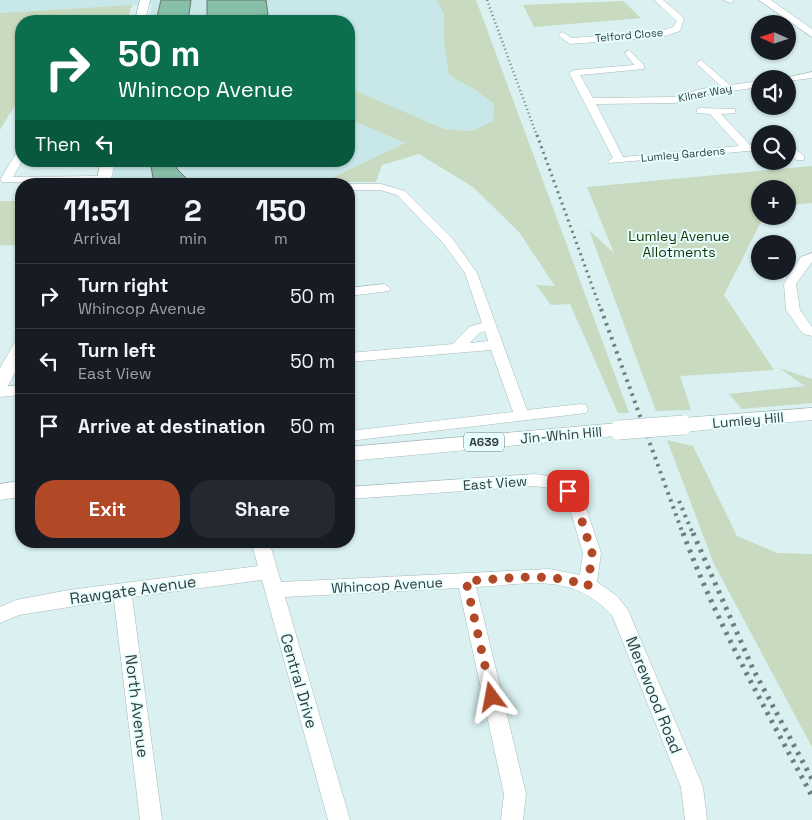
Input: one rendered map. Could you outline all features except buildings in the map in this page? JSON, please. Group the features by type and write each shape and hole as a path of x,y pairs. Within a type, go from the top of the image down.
{"main road":[{"path":"141,15 145,0"},
{"path":"764,0 812,34"},
{"path":"0,385 15,357"},
{"name":"Lumley Hill","path":"683,426 812,414"},
{"name":"Jin-Whin Hill","path":"355,453 683,426"},
{"path":"0,492 15,490"}],"street":[{"path":"658,0 667,0"},
{"name":"Telford Close","path":"564,39 662,34 677,29 680,20 658,0"},
{"path":"590,101 574,73 641,67 629,53"},
{"path":"701,63 728,88"},
{"path":"796,77 812,75"},
{"name":"Kilner Way","path":"590,101 676,100 702,92 751,85"},
{"name":"Lumley Gardens","path":"590,101 616,160 751,148"},
{"path":"701,111 731,111"},
{"name":"Lumley Gardens","path":"714,112 748,148"},
{"path":"796,154 800,158"},
{"path":"15,164 6,180 15,180"},
{"path":"355,186 391,189 401,193 415,205 448,241 467,267 495,345 503,357 522,416"},
{"path":"812,257 805,260 790,284 793,310 812,332"},
{"path":"355,291 384,288"},
{"path":"456,348 474,330 488,324"},
{"path":"355,357 495,345"},
{"path":"0,392 15,391"},
{"path":"355,435 581,409"},
{"name":"East View","path":"355,493 536,480 553,482 574,496 592,553 588,586"},
{"name":"Central Drive","path":"262,548 339,820"},
{"name":"Whincop Avenue","path":"271,581 466,581 549,576 568,579 588,586"},
{"name":"Rawgate Avenue","path":"0,615 16,608 122,591 271,581"},
{"path":"466,581 514,794 512,820"},
{"name":"Merewood Road","path":"588,586 603,593 619,610 692,787 696,820"},
{"name":"North Avenue","path":"122,591 151,820"}],"shaded area":[{"path":"0,0 436,0 444,13 444,42 449,75 477,91 494,104 493,121 472,131 444,129 355,91 355,15 150,15 152,4 0,13"},
{"path":"355,122 405,143 355,167"},
{"path":"114,167 355,167 332,178 113,178"}],"green space":[{"path":"436,0 476,0 629,413 618,413 570,304 551,305 536,285 555,286 519,232 473,187 419,154 382,165 376,182 355,182 355,178 331,178 405,143 355,122 355,91 444,129 472,131 493,121 494,104 477,91 449,75 444,42 444,13"},
{"path":"623,1 641,18 534,27 523,5"},
{"path":"132,5 129,15 15,15 15,105 0,130 0,13"},
{"name":"Lumley Avenue Allotments","path":"812,166 812,203 796,204 796,180 751,180 751,225 759,225 754,235 751,235 751,242 724,295 774,370 680,376 691,410 656,411 589,230 614,253 587,187 769,170 796,170 796,167"},
{"path":"0,201 15,201 15,246 0,245"},
{"path":"779,368 812,379 812,403 742,409 729,394 805,386"},
{"path":"667,440 693,446 737,536 777,553 812,554 812,747 714,564"}],"railway":[{"path":"487,0 537,136"},
{"path":"537,135 601,310"},
{"path":"601,309 683,534"},
{"path":"679,501 693,534"},
{"path":"683,533 696,567 727,634 812,796"},
{"path":"693,533 753,669 812,779"}],"route":[{"path":"492,697 466,581 549,576 568,579 588,586 592,553 574,496 568,491"}]}
